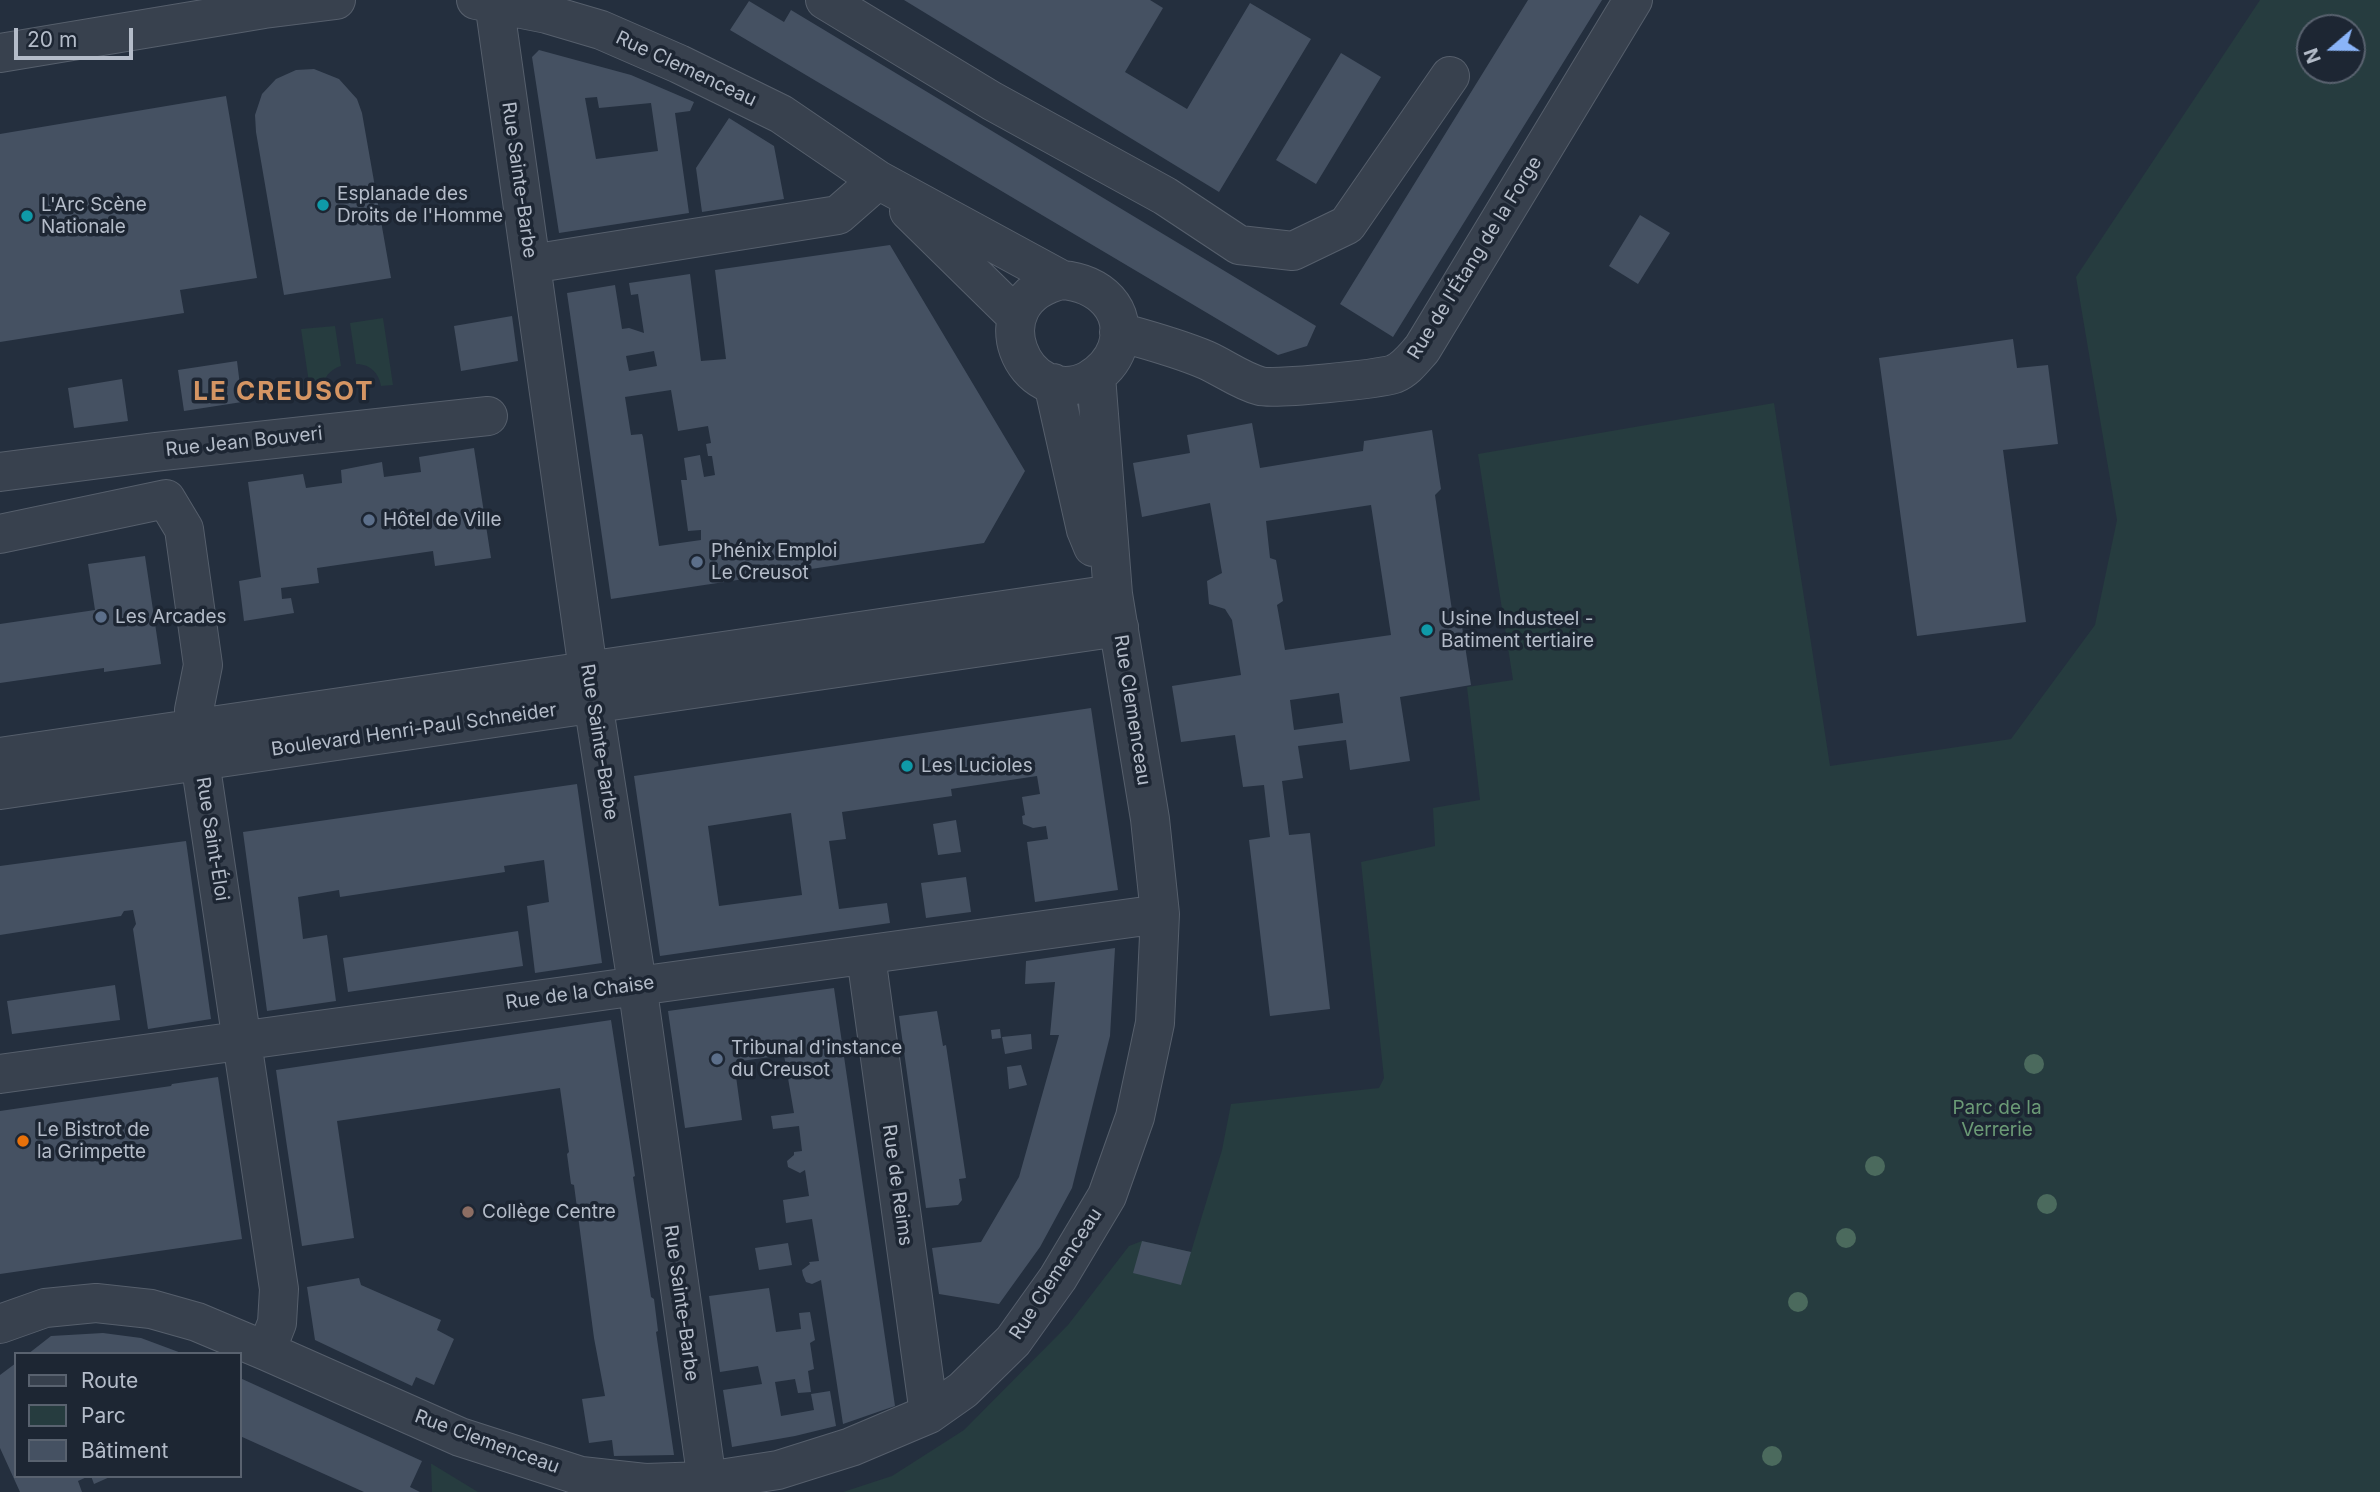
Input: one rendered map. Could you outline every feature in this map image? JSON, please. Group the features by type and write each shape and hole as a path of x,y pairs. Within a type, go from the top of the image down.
{"street":[{"path":"17,50 264,9 336,0"},
{"path":"825,0 992,101 1165,196 1239,245 1293,251 1347,225 1450,76"},
{"name":"Rue de l'Étang de la Forge","path":"1119,332 1173,347 1261,387 1269,388 1372,377 1394,373 1407,367 1422,349 1633,0"},
{"name":"Rue Clemenceau","path":"485,1 547,13 601,30 679,64 781,114 878,180 1062,280 1079,281 1095,288 1112,307 1119,332"},
{"name":"Rue Sainte-Barbe","path":"485,1 531,264 590,687 637,984 707,1481"},
{"path":"531,264 838,215 878,180"},
{"name":"Rue Clemenceau","path":"878,180 1016,316"},
{"path":"1062,280 1048,283 1034,291 1023,302 1016,316 1014,333 1017,350 1025,365 1038,376 1054,383 1083,383 1109,364 1116,349 1119,332"},
{"name":"Rue Clemenceau","path":"0,1324 45,1308 96,1303 151,1309 197,1322 460,1437 581,1475 645,1483 707,1481 778,1470 851,1447 929,1414 963,1390 1013,1342 1058,1278 1107,1196 1135,1117 1155,1023 1160,914 1150,819 1116,610 1096,376"},
{"name":"Rue Clemenceau","path":"1054,383 1086,530 1116,610"},
{"name":"Rue Jean Bouveri","path":"0,472 155,452 488,416"},
{"name":"Rue Saint-Éloi","path":"155,452 166,499 184,529 203,665 194,709 198,744 279,1289 277,1323 266,1351"},
{"path":"0,534 166,499"},
{"name":"Boulevard Henri-Paul Schneider","path":"0,757 198,744 1116,610"},
{"name":"Boulevard Henri-Paul Schneider","path":"0,790 198,744"},
{"name":"Rue de la Chaise","path":"0,1074 637,984 866,956 1160,914"},
{"name":"Rue de Reims","path":"866,956 929,1414"}],"green space":[{"name":"Parc de la Verrerie","path":"2260,0 2380,0 2380,1492 843,1492 892,1476 964,1430 1068,1325 1129,1246 1142,1241 1191,1252 1222,1150 1231,1104 1379,1088 1384,1078 1361,862 1435,846 1433,808 1480,800 1467,687 1513,680 1478,454 1774,403 1830,766 2011,739 2095,625 2117,520 2076,277"},
{"path":"383,318 393,385 381,386 373,370 356,364 350,323"},
{"path":"335,326 341,366 326,377 323,394 311,396 301,329"},
{"path":"432,1464 478,1492 432,1492"}],"building":[{"path":"904,0 1150,0 1163,8 1125,72 1187,109 1250,3 1311,39 1219,192"},
{"path":"1528,0 1602,0 1393,337 1340,304"},
{"path":"749,1 784,22 791,10 1316,326 1307,346 1278,355 730,30"},
{"path":"539,50 631,75 694,102 690,111 675,113 689,213 559,233 532,57","holes":["597,97 599,108 651,103 658,151 596,159 585,98"]},
{"path":"1341,53 1381,77 1316,184 1276,160"},
{"name":"Esplanade des Droits de l'Homme","path":"314,69 339,79 357,99 362,113 391,278 284,295 255,115 262,94 276,79 296,70"},
{"path":"226,96 257,278 180,290 184,313 0,342 0,134"},
{"path":"729,118 774,146 784,199 702,212 696,168"},
{"path":"1640,215 1670,233 1638,284 1609,266"},
{"path":"890,245 1025,471 984,543 611,599 567,293 615,285 622,329 629,328 644,333 638,294 631,295 629,283 690,274 701,361 726,359 715,270","holes":["654,351 657,366 629,371 626,356","671,390 678,431 708,426 711,443 706,444 708,456 712,456 715,475 704,477 700,455 684,458 687,480 681,480 688,531 701,530 701,540 659,546 643,437 642,434 631,435 625,397"]},
{"path":"512,316 518,361 461,371 454,326"},
{"path":"2013,339 2017,368 2048,365 2058,444 2003,450 2026,622 1917,636 1879,358"},
{"path":"237,361 242,402 184,411 178,370"},
{"path":"122,379 128,421 74,428 68,388"},
{"name":"Usine Industeel - Batiment tertiaire","path":"1252,423 1260,468 1363,451 1364,441 1432,430 1441,489 1435,495 1454,624 1462,626 1471,685 1400,697 1410,761 1350,770 1346,740 1298,746 1303,778 1282,781 1289,835 1310,833 1330,1009 1270,1016 1249,840 1270,837 1264,785 1243,787 1235,735 1181,742 1172,686 1241,675 1232,620 1225,609 1209,604 1207,581 1222,573 1210,503 1142,517 1133,463 1190,453 1187,435","holes":["1371,505 1391,635 1285,650 1277,605 1283,601 1276,560 1270,558 1266,521","1339,693 1343,723 1294,730 1290,700"]},
{"name":"Hôtel de Ville","path":"474,448 491,558 435,566 433,551 317,568 319,583 281,588 282,599 291,598 294,613 244,621 239,581 261,577 248,482 303,474 306,488 342,483 341,470 382,462 384,477 421,472 419,457"},
{"name":"Les Arcades","path":"145,556 161,664 104,672 104,668 0,683 0,624 95,610 88,564"},
{"path":"1091,708 1118,890 1035,902 1027,842 1048,839 1046,826 1033,828 1023,824 1022,816 1025,815 1022,797 1040,794 1037,776 951,789 952,796 842,812 846,839 829,841 839,909 887,903 890,923 660,956 634,776","holes":["791,813 802,895 719,906 708,826"]},
{"path":"577,784 602,963 535,973 527,906 549,902 544,860 504,866 505,872 340,897 339,890 298,897 303,939 327,935 336,1001 267,1011 243,832"},
{"path":"956,820 961,852 938,855 933,824"},
{"path":"186,841 211,1019 148,1029 133,929 136,924 133,910 124,911 121,916 0,935 0,866"},
{"path":"966,877 971,912 926,918 921,883"},
{"path":"518,931 523,966 348,992 343,958"},
{"path":"1115,948 1110,1036 1072,1188 1040,1247 999,1304 939,1294 932,1248 981,1242 1019,1177 1059,1035 1050,1035 1055,982 1025,984 1026,961"},
{"path":"115,985 120,1020 12,1034 7,1001"},
{"path":"834,988 895,1406 843,1424 821,1280 812,1284 806,1282 802,1270 809,1262 819,1261 812,1219 786,1223 783,1200 809,1196 805,1170 800,1173 788,1167 787,1161 794,1152 802,1151 799,1126 773,1129 771,1116 794,1113 784,1055 734,1062 742,1120 685,1128 668,1011"},
{"path":"937,1011 943,1046 946,1045 966,1178 959,1179 962,1200 958,1205 926,1208 899,1016"},
{"path":"611,1020 651,1297 654,1299 656,1332 674,1455 614,1456 612,1440 589,1443 582,1399 605,1396 594,1338 574,1185 571,1184 560,1088 337,1121 354,1238 302,1246 286,1140 276,1070"},
{"path":"1000,1029 1001,1038 992,1039 991,1030"},
{"path":"1031,1034 1032,1049 1005,1054 1002,1037"},
{"path":"1021,1065 1027,1085 1009,1089 1007,1067"},
{"path":"218,1077 242,1239 0,1274 0,1111"},
{"path":"1142,1241 1191,1252 1181,1285 1133,1273"},
{"path":"788,1243 792,1265 759,1270 755,1248"},
{"path":"359,1278 361,1285 441,1320 437,1330 454,1339 434,1385 416,1377 412,1386 315,1340 307,1287"},
{"path":"769,1288 776,1332 801,1329 799,1313 810,1312 815,1340 810,1343 814,1369 808,1371 811,1392 798,1393 795,1379 775,1382 781,1416 814,1410 811,1394 830,1391 836,1426 732,1447 723,1390 762,1384 758,1366 720,1372 709,1296"},
{"path":"103,1333 141,1338 179,1352 31,1352 51,1336"},
{"path":"14,1364 14,1478 85,1478 78,1481 82,1492 20,1492 0,1448 0,1375"},
{"path":"242,1379 422,1461 410,1487 420,1492 364,1492 242,1437"},
{"path":"92,1478 108,1478 94,1484"}],"place":[{"name":"Esplanade des Droits de l'Homme","path":"323,205"},
{"name":"L'Arc Scène Nationale","path":"27,216"},
{"name":"Hôtel de Ville","path":"369,520"},
{"name":"Phénix Emploi Le Creusot","path":"697,562"},
{"name":"Les Arcades","path":"101,617"},
{"name":"Usine Industeel - Batiment tertiaire","path":"1427,630"},
{"name":"Les Lucioles","path":"907,766"},
{"name":"Tribunal d'instance du Creusot","path":"717,1059"},
{"name":"Le Bistrot de la Grimpette","path":"23,1141"},
{"name":"Collège Centre","path":"468,1212"}],"district":[{"name":"LE CREUSOT","path":"284,392"}]}
